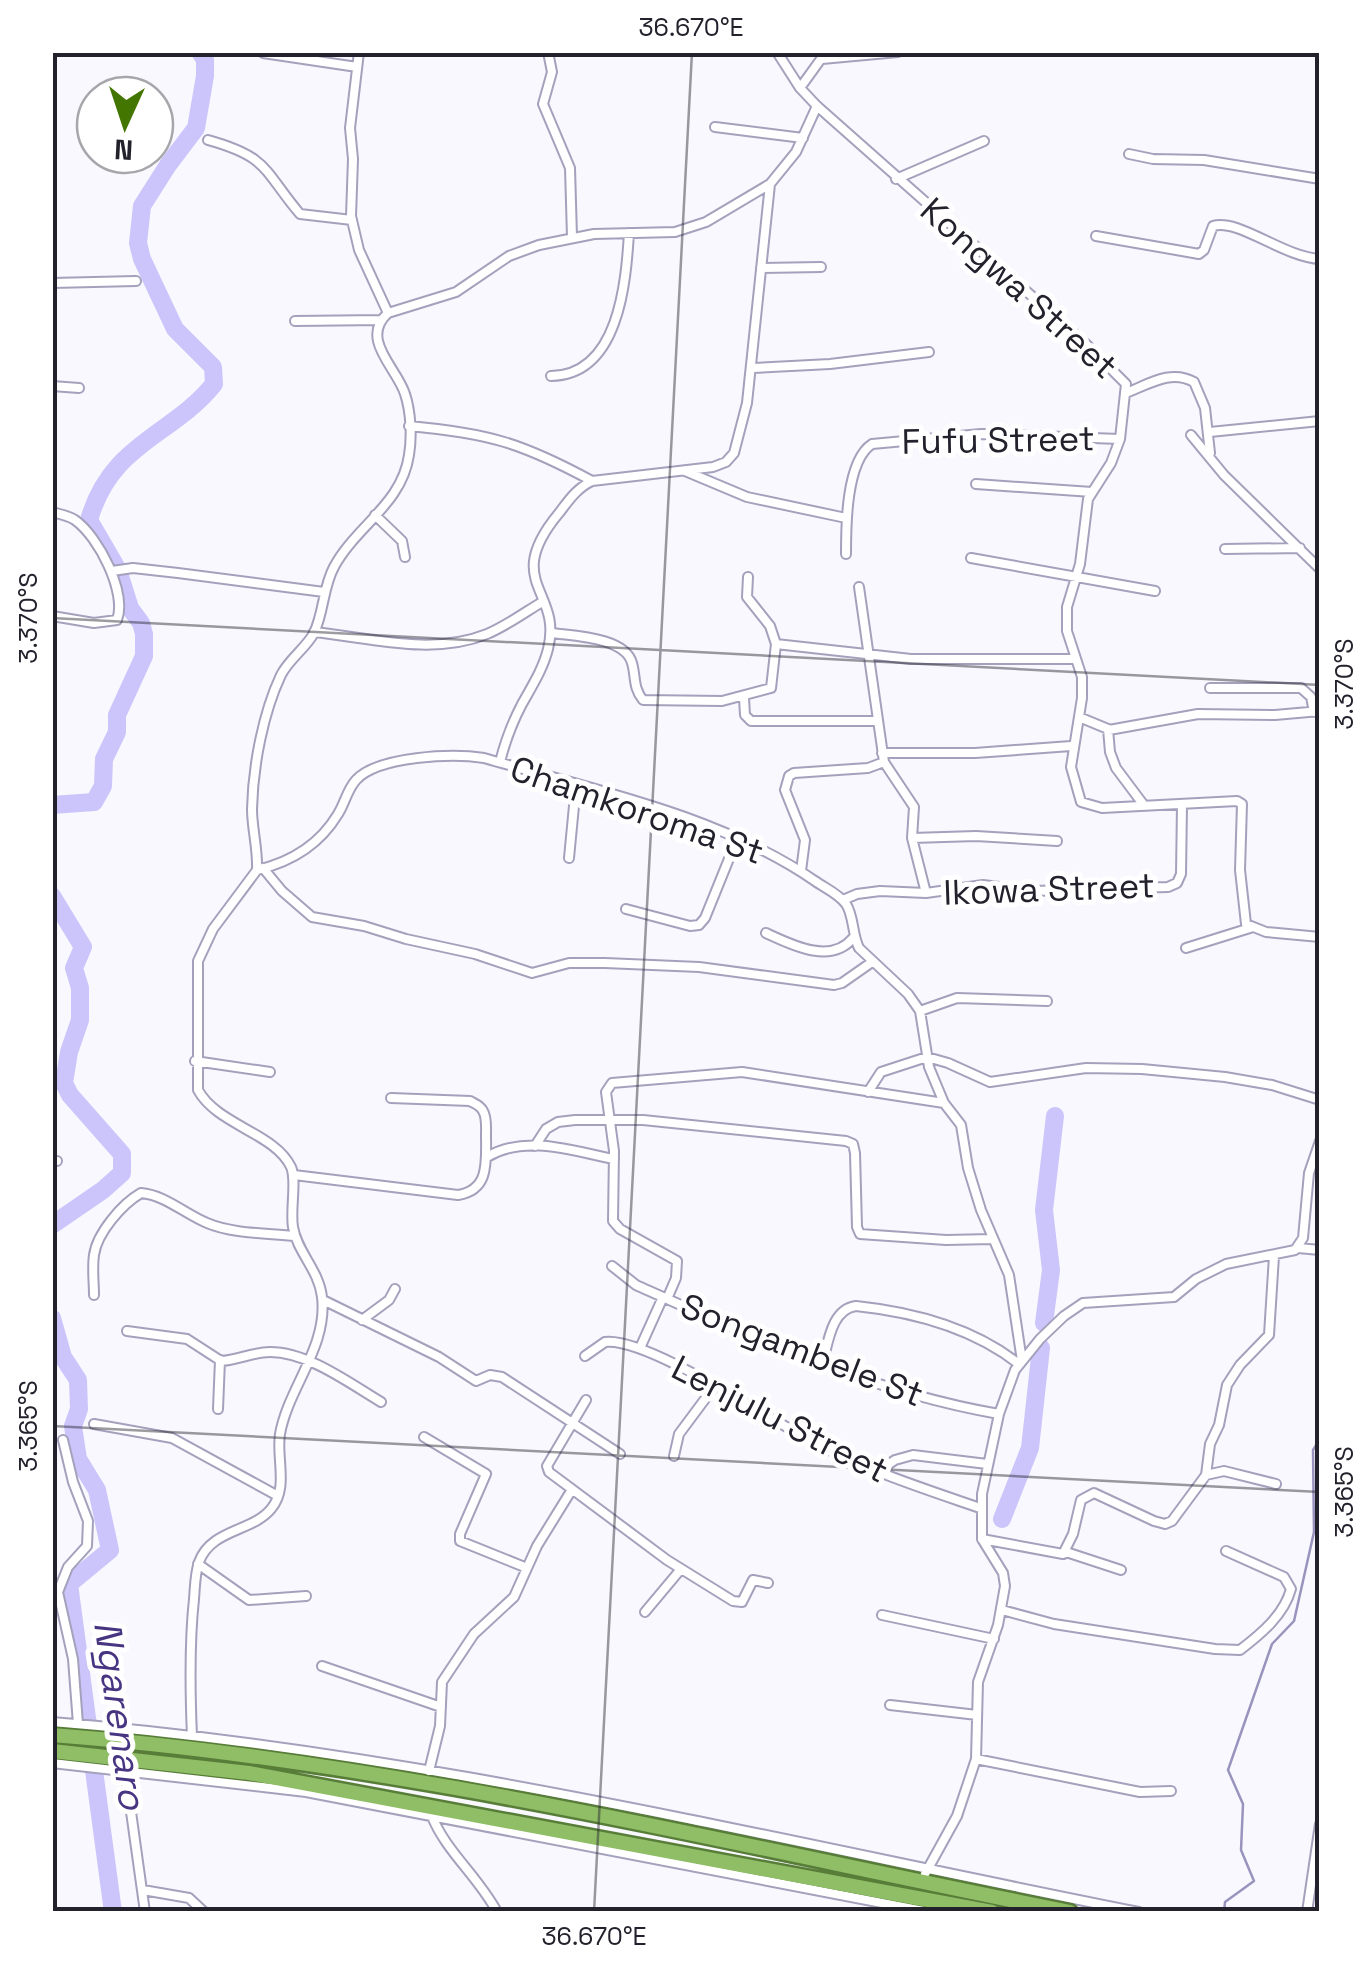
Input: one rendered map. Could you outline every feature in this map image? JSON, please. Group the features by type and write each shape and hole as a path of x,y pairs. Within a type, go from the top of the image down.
{"highway":[{"path":"52,1735 984,1905 1063,1911"},
{"path":"52,1750 74,1740"},
{"path":"99,1746 429,1784 923,1876 984,1905"}],"street":[{"path":"358,52 350,128 352,220 385,316 377,342 406,394 410,452 403,482 336,562 314,632 284,670 263,734 252,810 260,869 312,917 485,956 532,973 569,963 595,962 700,968 829,985 842,983 872,962"},
{"path":"548,52 552,68 544,110 570,168 572,238"},
{"name":"Kongwa Street","path":"777,52 817,106 1124,380 1120,439 1085,514 1066,625 1082,690 1070,767 1076,792 1084,805 1102,808 1242,804 1241,888 1244,919 1250,928"},
{"path":"800,88 824,56 898,52"},
{"path":"263,53 357,67"},
{"path":"295,321 385,316 460,290 517,252 572,238 693,228 770,184 803,138 817,106"},
{"path":"715,127 803,138"},
{"path":"208,140 250,154 274,178 300,214 352,220"},
{"path":"896,178 984,141"},
{"path":"1129,154 1153,159 1204,160 1320,180"},
{"path":"500,762 513,723 543,664 552,632 533,569 537,543 579,488 592,481 712,467 732,456 739,442 753,368 770,184"},
{"path":"1096,236 1198,254 1204,250 1213,226 1226,224 1288,253 1320,259"},
{"path":"551,376 577,370 610,336 627,267 628,233"},
{"path":"761,268 821,268"},
{"path":"52,283 136,281"},
{"path":"753,368 830,364 928,352"},
{"path":"1126,393 1162,378 1187,378 1194,382 1202,395 1211,458"},
{"path":"52,386 78,388"},
{"path":"1210,432 1320,421"},
{"path":"409,426 463,430 504,440 534,450 592,481"},
{"name":"Fufu Street","path":"846,554 846,518 862,454 872,444 981,434 1120,439"},
{"path":"1190,435 1224,475 1320,569"},
{"path":"685,471 747,497 846,518"},
{"path":"976,484 1092,492"},
{"path":"52,512 79,523 112,571 118,620 94,623 52,616"},
{"path":"375,515 399,538 405,557"},
{"path":"1226,549 1300,548"},
{"path":"971,558 1155,591"},
{"path":"112,571 136,568 178,572 324,592"},
{"path":"552,632 624,650 630,656 634,684 643,700 722,702 744,698 771,688 776,644 770,626 747,597 748,576"},
{"path":"859,587 883,758 912,802 912,838 926,893"},
{"path":"314,632 445,646 488,634 542,602"},
{"path":"776,644 867,656 1076,659"},
{"path":"1079,718 1109,730 1198,714 1317,712 1301,688 1210,688"},
{"path":"744,698 746,715 751,721 878,721"},
{"path":"1109,730 1110,752 1116,768 1144,804"},
{"path":"801,871 805,840 785,790 789,776 794,773 868,768 883,758 1072,746"},
{"name":"Chamkoroma St","path":"260,869 313,845 331,826 352,784 372,768 459,755 500,762 680,817 737,839 801,871 843,900"},
{"path":"569,858 576,786"},
{"name":"Ikowa Street","path":"843,900 880,891 926,893 996,884 1033,891 1168,887 1177,883 1181,874 1182,804"},
{"path":"912,838 1056,840"},
{"path":"626,909 699,925 737,839"},
{"path":"192,1736 189,1648 198,1564 219,1538 267,1513 278,1496 281,1430 309,1362 323,1300 311,1264 295,1236 291,1208 294,1175 288,1162 204,1100 196,1086 197,974 201,949 260,869"},
{"path":"843,900 854,938 920,1011 926,1057 944,1103 963,1130 968,1168 1012,1287 1020,1363"},
{"path":"1186,948 1250,928 1320,937"},
{"path":"766,933 788,944 821,952 840,950 854,938"},
{"path":"920,1011 957,998 1047,1001"},
{"path":"868,1092 881,1072 926,1057 990,1082 1069,1070 1128,1069 1225,1077 1272,1085 1320,1100"},
{"path":"195,1061 270,1072"},
{"path":"640,1348 676,1278 676,1261 612,1221 614,1159 606,1089 618,1080 742,1072 944,1103"},
{"path":"294,1175 458,1195 477,1188 487,1157 485,1114 480,1106 470,1102 391,1098"},
{"path":"535,1146 546,1129 558,1122 612,1120 722,1127 850,1142 856,1153 857,1229 862,1234 992,1239"},
{"path":"1298,1248 1303,1238 1309,1173 1320,1141"},
{"path":"487,1157 512,1146 535,1146 614,1159"},
{"path":"94,1296 94,1254 98,1241 141,1193 152,1194 225,1229 295,1236"},
{"path":"923,1876 957,1816 976,1759 978,1682 1002,1610 1004,1575 982,1539 980,1508 999,1414 1020,1363 1064,1316 1083,1303 1174,1298 1208,1271 1226,1264 1298,1248 1320,1250"},
{"path":"1066,1552 1087,1494 1102,1494 1164,1524 1176,1516 1206,1475 1210,1444 1219,1425 1228,1385 1270,1331 1274,1256"},
{"name":"Songambele St","path":"612,1266 636,1285 822,1366 932,1400 999,1414"},
{"path":"362,1320 387,1302 395,1289"},
{"path":"323,1300 439,1357 476,1381 490,1375 502,1378 620,1454"},
{"path":"822,1366 839,1314 856,1306 962,1330 1020,1363"},
{"path":"127,1331 187,1339 220,1360 272,1352 309,1362 381,1402"},
{"name":"Lenjulu Street","path":"584,1356 606,1342 640,1348 816,1444 877,1472 980,1508"},
{"path":"218,1408 220,1360"},
{"path":"674,1456 679,1434 714,1386"},
{"path":"586,1400 546,1468 680,1568 738,1602 742,1602 751,1582 757,1579 768,1583"},
{"path":"94,1424 172,1438 278,1496"},
{"path":"424,1438 486,1474 460,1541 526,1568"},
{"path":"62,1440 88,1520 86,1546 68,1568 58,1592 73,1659 74,1740"},
{"path":"877,1472 913,1455 987,1464"},
{"path":"1206,1475 1224,1471 1276,1484"},
{"path":"429,1771 440,1726 442,1682 474,1634 514,1597 526,1568 571,1490"},
{"path":"982,1539 1054,1554 1066,1552 1121,1570"},
{"path":"1002,1610 1054,1624 1238,1650 1272,1622 1292,1589 1284,1577 1226,1551"},
{"path":"198,1564 253,1602 276,1596 306,1596"},
{"path":"645,1612 680,1568"},
{"path":"882,1615 994,1639"},
{"path":"322,1666 442,1707"},
{"path":"890,1706 977,1715"},
{"path":"52,1722 74,1740 125,1769 306,1792 430,1814 929,1912"},
{"path":"52,1763 74,1740 124,1728 192,1736 429,1771 923,1876 1139,1912"},
{"path":"976,1759 1140,1792 1171,1791"},
{"path":"125,1769 144,1912"},
{"path":"430,1814 443,1840 486,1891 497,1912"},
{"path":"1307,1912 1320,1824"},
{"path":"143,1890 189,1898 204,1912"},
{"path":"875,1912 880,1902"}],"waterway":[{"name":"Ngarenaro","path":"52,805 94,802 103,786 104,759 117,732 117,715 144,656 141,623 130,608 118,570 89,520 99,494 127,457 214,384 213,367 175,329 138,243 142,206 196,128 205,76 205,60 200,52"},
{"name":"Ngarenaro","path":"52,896 83,947 74,968 80,988 80,1020 64,1083 122,1154 122,1173 52,1225"},
{"path":"1044,1323 1051,1270 1044,1210 1055,1116"},
{"name":"Ngarenaro","path":"52,1318 63,1357 78,1380 79,1409 73,1426 78,1459 97,1490 110,1550 69,1584 113,1912"},
{"path":"1002,1519 1030,1448 1041,1348"},
{"path":"1224,1912 1225,1902 1254,1881 1241,1850 1243,1804 1228,1770 1272,1644 1294,1621 1314,1532 1313,1450 1320,1439"}]}
